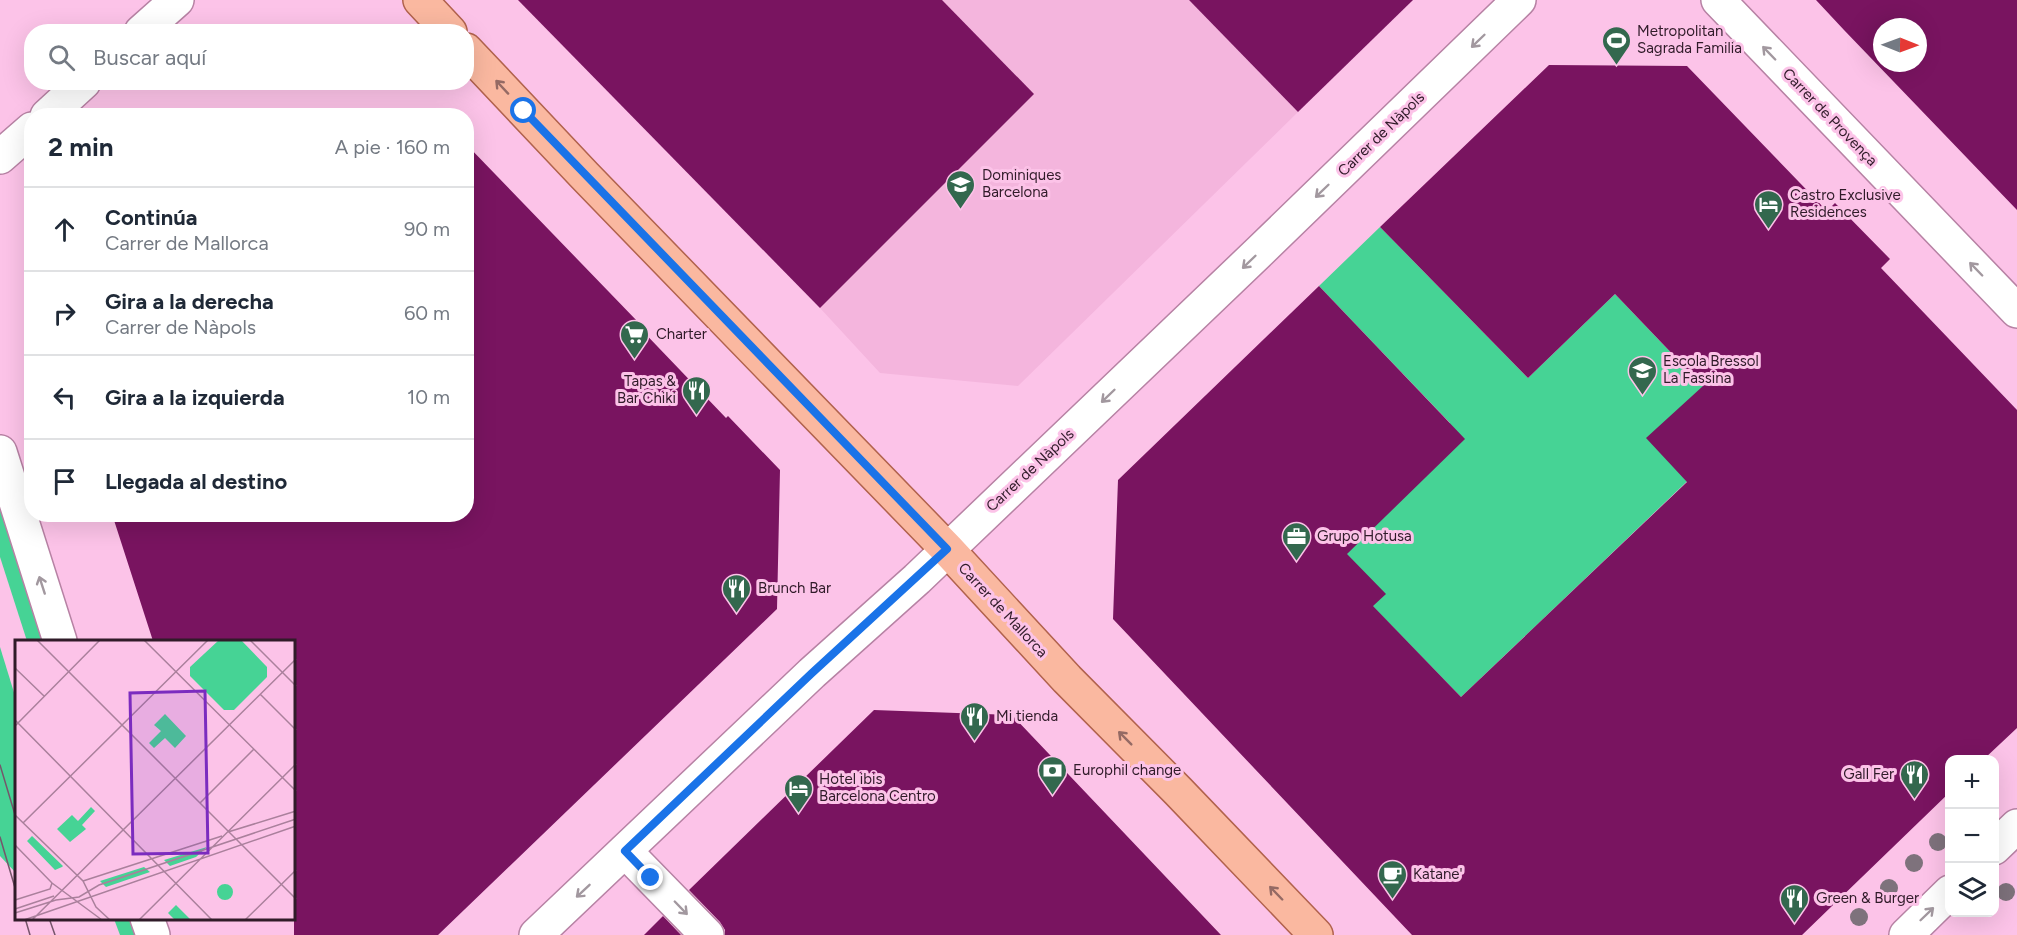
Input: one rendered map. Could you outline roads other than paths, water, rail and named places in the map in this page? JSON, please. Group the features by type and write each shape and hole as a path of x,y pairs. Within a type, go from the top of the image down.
{"main road":[{"path":"420,0 442,24"},
{"name":"Carrer de Mallorca","path":"474,58 947,549 1067,679 1316,935"}],"street":[{"path":"150,24 177,0"},
{"name":"Carrer de Nàpols","path":"536,935 812,673 947,549 1519,0"},
{"name":"Carrer de Provença","path":"1718,0 2017,311"},
{"path":"56,108 75,90"},
{"path":"0,157 24,136"},
{"path":"0,452 60,640"},
{"path":"1999,844 2017,826"},
{"path":"625,851 707,935"},
{"path":"1905,935 1945,897"},
{"path":"148,920 153,935"}],"tram line":[{"path":"0,765 15,815"},
{"path":"0,837 15,888"},
{"path":"26,920 30,935"},
{"path":"50,920 55,935"}],"place":[{"name":"Metropolitan Sagrada Familia","path":"1616,66"},
{"name":"Dominiques Barcelona","path":"961,210"},
{"name":"Castro Exclusive Residences","path":"1769,230"},
{"name":"Charter","path":"635,360"},
{"name":"Escola Bressol La Fassina","path":"1642,396"},
{"name":"Tapas & Bar Chiki","path":"697,416"},
{"name":"Grupo Hotusa","path":"1296,562"},
{"name":"Brunch Bar","path":"737,614"},
{"name":"Mi tienda","path":"975,742"},
{"name":"Europhil change","path":"1052,796"},
{"name":"Gall Fer","path":"1915,800"},
{"name":"Hotel ibis Barcelona Centro","path":"798,814"},
{"name":"Katane'","path":"1392,900"},
{"name":"Green & Burger","path":"1795,924"}]}
